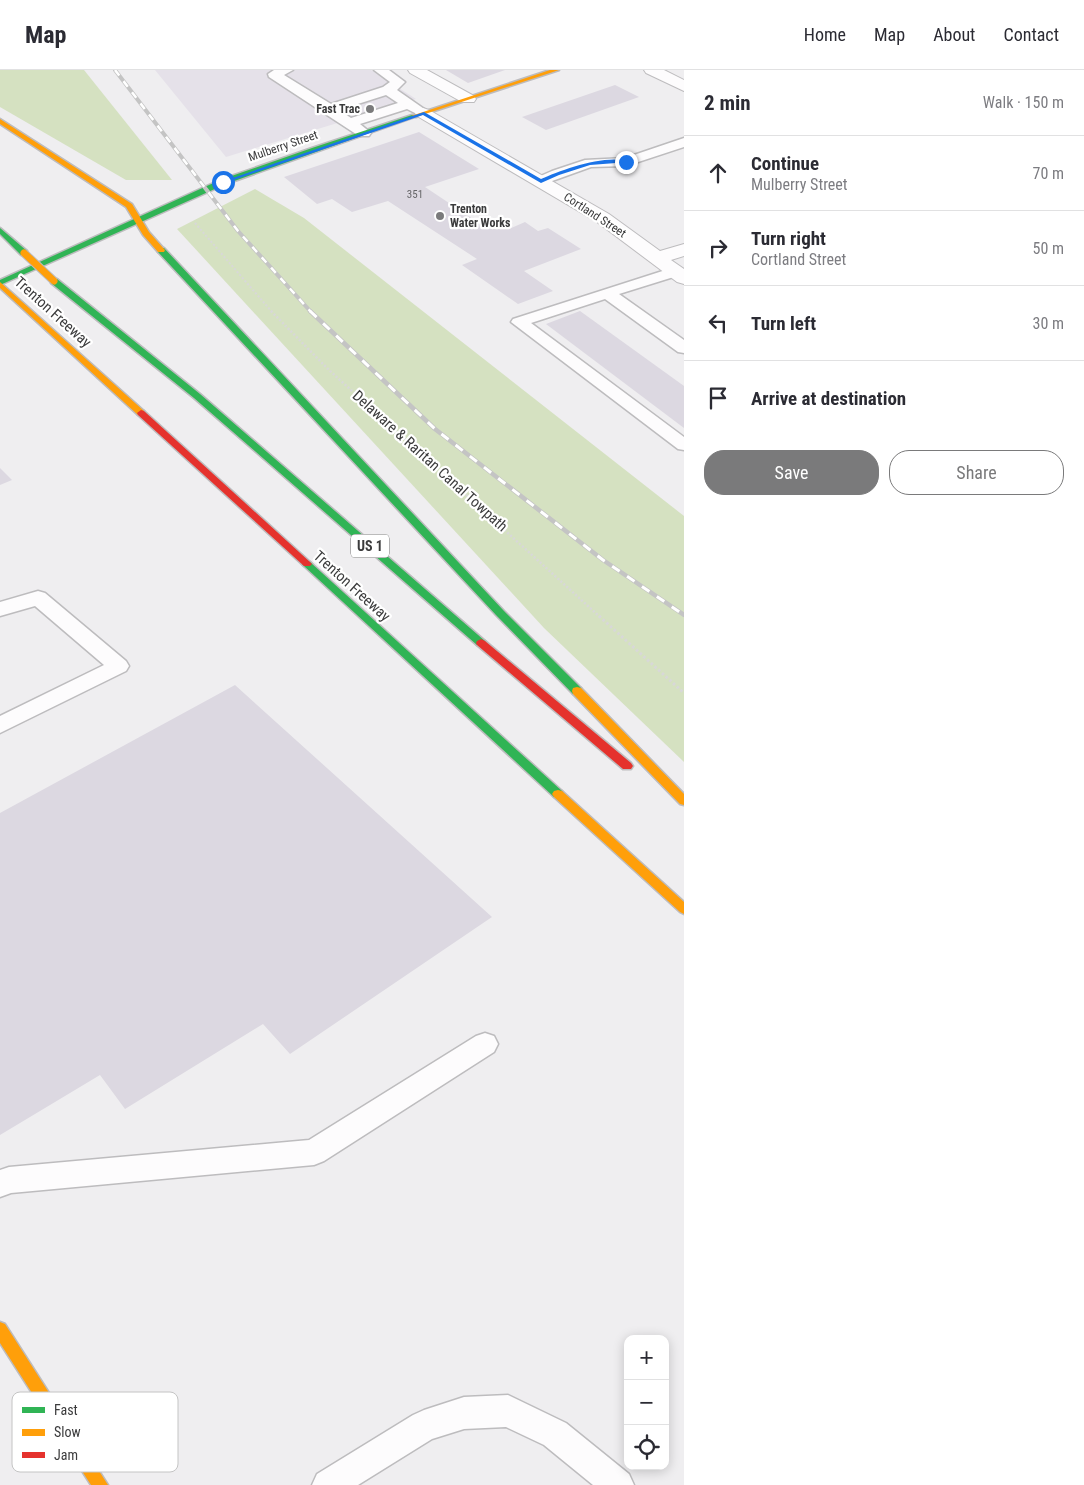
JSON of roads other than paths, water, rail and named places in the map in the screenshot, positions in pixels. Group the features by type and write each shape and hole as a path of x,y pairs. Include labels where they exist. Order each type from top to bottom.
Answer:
{"main road":[{"name":"Mulberry Street","path":"0,283 223,182 468,98 556,70"},
{"path":"0,121 129,206 146,233 500,613 684,802"},
{"name":"Trenton Freeway","path":"0,230 54,281 197,396 505,664 633,771"},
{"name":"Trenton Freeway","path":"0,283 684,909"},
{"path":"663,796 684,814"},
{"path":"0,1329 40,1392"},
{"path":"92,1472 100,1485"}],"street":[{"path":"416,70 468,98"},
{"path":"652,70 684,86"},
{"name":"Cortland Street","path":"424,113 603,218 680,275"},
{"path":"656,258 684,250"}],"lane":[{"path":"287,70 274,74 364,133"},
{"path":"329,109 388,90 399,82 380,70"},
{"path":"388,90 424,113"},
{"path":"349,122 408,104"},
{"path":"541,181 590,163 626,162 684,142"},
{"path":"680,275 607,293 519,322 684,445"},
{"path":"607,293 684,348"},
{"path":"0,609 38,598 119,666 0,725"},
{"path":"0,1184 9,1180 314,1152 485,1044"},
{"path":"328,1485 424,1426 464,1413 508,1411 555,1434 618,1485"}],"railway":[{"path":"115,70 238,231 311,312"},
{"path":"311,312 435,429 603,560 684,615"}],"place":[{"name":"Fast Trac","path":"370,109"},
{"name":"Trenton Water Works","path":"440,216"}]}
